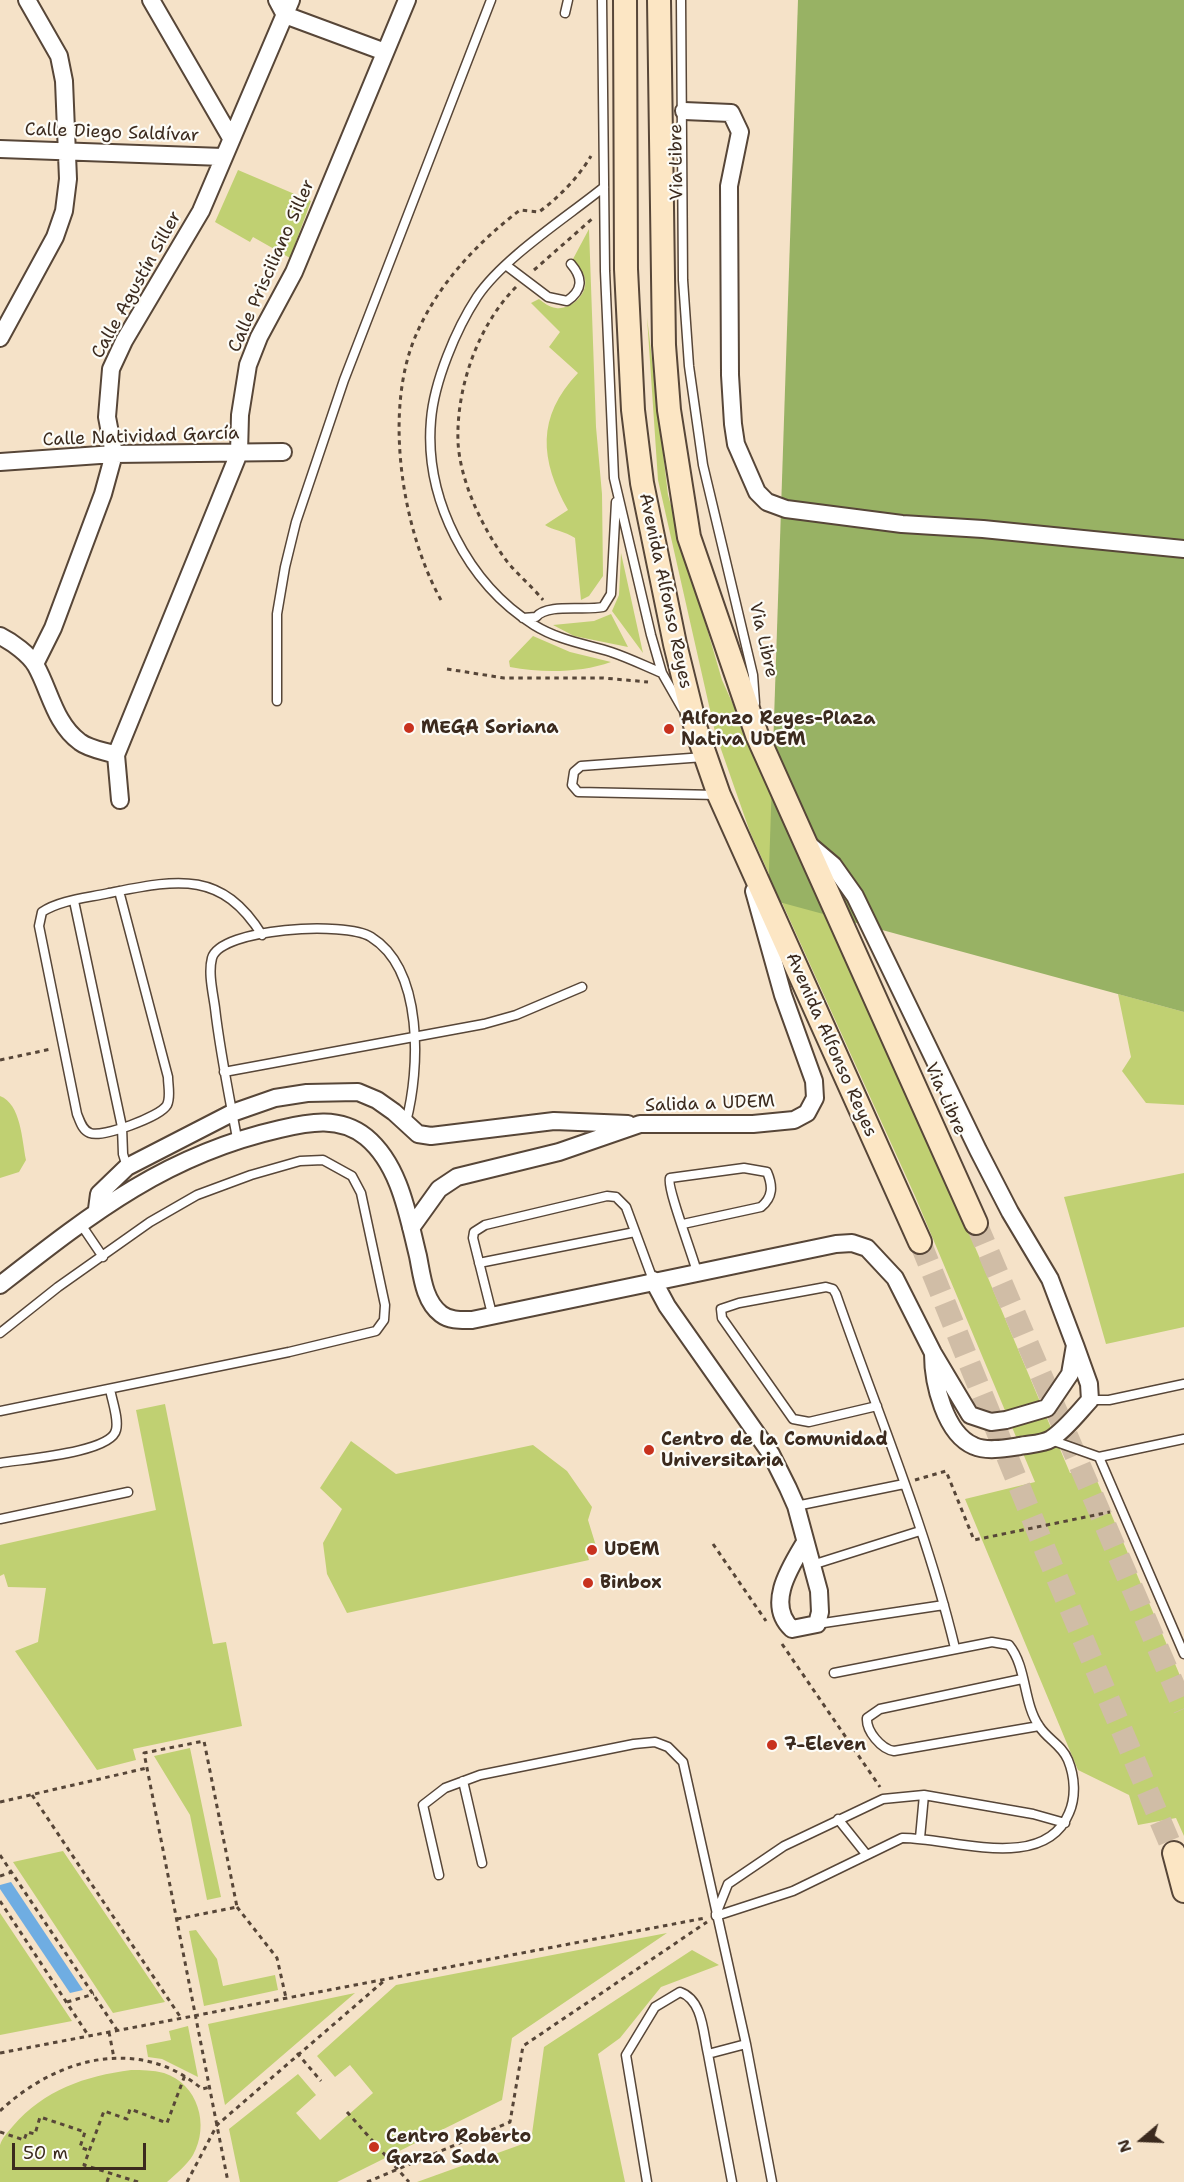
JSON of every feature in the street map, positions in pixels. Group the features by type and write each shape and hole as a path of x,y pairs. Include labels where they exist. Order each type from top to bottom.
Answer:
{"main road":[{"name":"Avenida Alfonso Reyes","path":"625,0 626,269 633,410 642,483 657,564 696,729 704,757 746,858 920,1242"},
{"name":"Avenida Alfonso Reyes","path":"659,0 664,345 669,410 689,537 757,735 976,1223"},
{"path":"1174,1853 1184,1891"}],"street":[{"path":"0,338 56,237 64,211 68,151 64,81 59,56 27,0"},
{"path":"151,0 231,138"},
{"path":"277,0 288,8 385,52"},
{"name":"Calle Prisciliano Siller","path":"116,754 239,453 240,416 248,365 259,337 294,272 407,0"},
{"name":"Calle Agustín Siller","path":"35,664 62,605 103,494 114,454 107,417 111,369 124,340 201,211 288,8"},
{"path":"684,111 731,113 740,132 729,186 730,375 736,444 753,485 762,498 786,509 902,524 983,529 1184,549"},
{"name":"Calle Diego Saldívar","path":"0,149 224,157"},
{"name":"Calle Natividad García","path":"0,462 114,454 283,452"},
{"path":"0,636 11,642 35,664 46,694 62,722 81,743 116,754 120,800"},
{"path":"805,841 833,865 855,896 984,1160 1050,1279 1089,1384 1090,1400 1050,1440 991,1449 975,1447 963,1438 948,1419 933,1376 933,1353"},
{"name":"Salida a UDEM","path":"411,1228 439,1189 457,1177 559,1152 640,1124 753,1124 794,1120 811,1108 815,1098 814,1081 783,995 746,858"},
{"path":"98,1209 99,1194 127,1167 232,1113 275,1098 338,1091 358,1092 377,1100 418,1134 431,1136 554,1121 640,1124"},
{"path":"0,1285 98,1209 177,1164 237,1138 316,1121 338,1124 364,1135 379,1149 395,1177 411,1228 425,1290 433,1305 442,1315 456,1320 472,1320 653,1280 836,1244 852,1243 867,1248 895,1278 933,1353 964,1409 970,1415 991,1422 1047,1408 1070,1374 1075,1344"},
{"path":"653,1280 667,1306 771,1454 796,1506 804,1544 821,1600 817,1624 792,1629 783,1620 780,1611 784,1584 804,1544"}],"lane":[{"path":"277,700 277,614 296,522 344,380 491,0"},
{"path":"564,13 568,0"},
{"path":"602,0 611,449 616,492 640,599 662,673 696,729"},
{"path":"681,0 684,111 683,280 689,366 703,465 753,675 757,735"},
{"path":"604,187 507,266 477,297 446,360 431,419 432,470 447,520 474,568 496,596 523,618 565,640 612,653 662,673"},
{"path":"507,266 526,278 548,297 567,301 577,294 580,286 579,275 571,264"},
{"path":"523,618 536,617 540,612 550,609 595,609 603,606 611,594 616,492"},
{"path":"704,757 581,766 574,772 572,785 578,792 719,795"},
{"path":"119,891 168,1077 168,1103 162,1112 100,1134 90,1134 82,1128 77,1114 63,1047 40,918 48,908 74,901 119,891 157,883 185,882 212,887 233,899 248,913 262,935"},
{"path":"74,901 122,1127 123,1154 127,1167"},
{"path":"237,1138 224,1072 213,996 213,956 224,945 262,935 320,927 357,931 383,946 396,962 408,992 414,1038 413,1095 405,1123"},
{"path":"224,1072 414,1038 516,1015 582,987"},
{"path":"0,1333 58,1287 150,1222 197,1195 250,1175 300,1161 323,1160 352,1176 361,1192 385,1305 384,1320 376,1331 0,1411"},
{"path":"683,1224 760,1207 768,1201 771,1194 771,1181 767,1172 744,1168 670,1178 669,1190 683,1224 697,1272"},
{"path":"492,1314 472,1238 474,1232 479,1228 607,1196 621,1200 653,1280"},
{"path":"80,1223 103,1257"},
{"path":"479,1263 635,1232"},
{"path":"878,1406 809,1422 793,1419 722,1318 721,1309 808,1290 826,1287 833,1289 878,1406 944,1605 955,1648"},
{"path":"1090,1400 1109,1400 1184,1384"},
{"path":"0,1463 99,1446 114,1437 117,1428 110,1389"},
{"path":"1050,1440 1099,1457 1184,1439"},
{"path":"1099,1457 1184,1654"},
{"path":"796,1506 904,1484"},
{"path":"0,1520 128,1492"},
{"path":"812,1565 920,1531"},
{"path":"817,1624 944,1605"},
{"path":"716,1916 793,1891 902,1838 920,1838 998,1849 1037,1843 1059,1831 1065,1823 1073,1805 1074,1785 1069,1760 1059,1744 1039,1726 1009,1645 992,1642 834,1673"},
{"path":"1022,1679 880,1709 867,1718 867,1725 879,1743 894,1751 1039,1726"},
{"path":"439,1875 423,1805 438,1792 463,1781 507,1768 634,1744 655,1742 669,1747 683,1761 746,2044 772,2182"},
{"path":"463,1781 482,1863"},
{"path":"920,1838 924,1795"},
{"path":"716,1916 728,1884 784,1846 838,1819 888,1798 924,1795 1034,1814 1065,1823"},
{"path":"838,1819 866,1854"},
{"path":"647,2182 626,2055 655,2007 681,1992 690,1996 697,2005 732,2182"},
{"path":"708,2054 746,2044"}],"path":[{"path":"550,609 503,557 469,494 458,443 463,390 476,348 504,299 559,245 605,208"},
{"path":"447,669 504,678 603,678 667,684"},
{"path":"0,1060 63,1047"},
{"path":"904,1484 946,1471 974,1540 1121,1510"},
{"path":"713,1544 767,1622"},
{"path":"780,1642 888,1798"},
{"path":"228,2182 144,1753 204,1741 237,1907 277,1958 286,1998"},
{"path":"0,1802 147,1768"},
{"path":"32,1795 182,2018"},
{"path":"0,1855 118,2030"},
{"path":"0,1876 12,1872"},
{"path":"0,1901 88,2036"},
{"path":"177,1919 237,1907"},
{"path":"0,2053 716,1916"},
{"path":"367,2182 510,2122 523,2046 716,1916"},
{"path":"187,2182 217,2126 297,2053 386,1979"},
{"path":"67,2002 94,1994"},
{"path":"109,2032 114,2058"},
{"path":"297,2053 321,2081"},
{"path":"0,2111 27,2089 52,2074 75,2065 114,2058 155,2062 185,2075 202,2089 210,2087"},
{"path":"138,2182 84,2166 104,2111 127,2119 130,2109 167,2123 185,2075"},
{"path":"347,2112 409,2182"},
{"path":"0,2132 24,2140 27,2132 35,2134 40,2117 85,2132 80,2147 90,2151"},
{"path":"107,2182 110,2173"}],"green space":[{"path":"798,0 1184,0 1184,1012 768,899"},
{"path":"238,170 311,201 290,258 253,237 250,242 215,222"},
{"path":"589,229 596,427 602,494 603,576 589,596 581,600 575,538 545,525 568,510 552,474 547,439 549,422 555,406 564,389 578,373 549,347 560,332 531,303 539,299 551,307 561,308 572,304 581,296 585,279 573,259"},
{"path":"647,317 668,495 722,680 933,1147 1070,1473 1092,1469 1184,1685 1184,1836 1176,1818 1138,1825 1129,1795 1078,1770 965,1499 1035,1482 915,1196 750,832 715,732 658,480"},
{"path":"621,553 643,653 612,611 619,595"},
{"path":"611,614 628,647 574,636 553,625 594,621"},
{"path":"533,636 570,652 611,662 599,666 561,671 510,667 509,661"},
{"path":"1118,994 1184,1012 1184,1105 1146,1103 1122,1071 1131,1057"},
{"path":"0,1096 7,1100 16,1114 22,1133 26,1160 19,1172 0,1178"},
{"path":"1184,1173 1184,1327 1106,1344 1064,1197"},
{"path":"165,1404 213,1644 226,1642 242,1726 133,1749 136,1760 97,1770 15,1651 38,1642 46,1588 8,1587 4,1574 0,1576 0,1545 156,1510 136,1410"},
{"path":"351,1441 396,1474 533,1445 567,1471 592,1507 588,1520 596,1546 586,1550 589,1560 347,1613 327,1574 323,1543 342,1509 320,1488"},
{"path":"190,1748 221,1897 207,1900 190,1815 154,1756"},
{"path":"63,1851 165,2002 113,2013 13,1862"},
{"path":"0,1913 72,2021 0,2035"},
{"path":"196,1930 217,1959 223,1986 275,1975 278,1990 204,2006 189,1931"},
{"path":"667,1933 512,2038 502,2100 337,2182 240,2182 229,2129 298,2074 316,2095 296,2113 320,2140 373,2093 350,2065 335,2077 317,2056 396,1985"},
{"path":"692,1950 719,1965 661,1987 620,2038 598,2054 625,2182 417,2182 531,2141 544,2047"},
{"path":"355,1993 225,2105 208,2024"},
{"path":"188,2026 198,2077 162,2059 148,2057 146,2045 171,2040 169,2031"},
{"path":"131,2070 160,2072 176,2078 193,2096 198,2107 200,2131 198,2143 188,2162 167,2182 0,2182 1,2142 25,2114 38,2103 66,2087 98,2076"}],"water":[{"path":"11,1882 83,1990 70,1993 0,1889 0,1885"}],"tunnel":[{"path":"976,1223 1184,1709"},
{"path":"920,1242 1046,1552 1174,1853"}],"place":[{"name":"MEGA Soriana","path":"409,728"},
{"name":"Alfonzo Reyes-Plaza Nativa UDEM","path":"669,729"},
{"name":"Centro de la Comunidad Universitaria","path":"649,1450"},
{"name":"UDEM","path":"592,1550"},
{"name":"Binbox","path":"588,1583"},
{"name":"7-Eleven","path":"772,1745"},
{"name":"Centro Roberto Garza Sada","path":"374,2147"}]}
